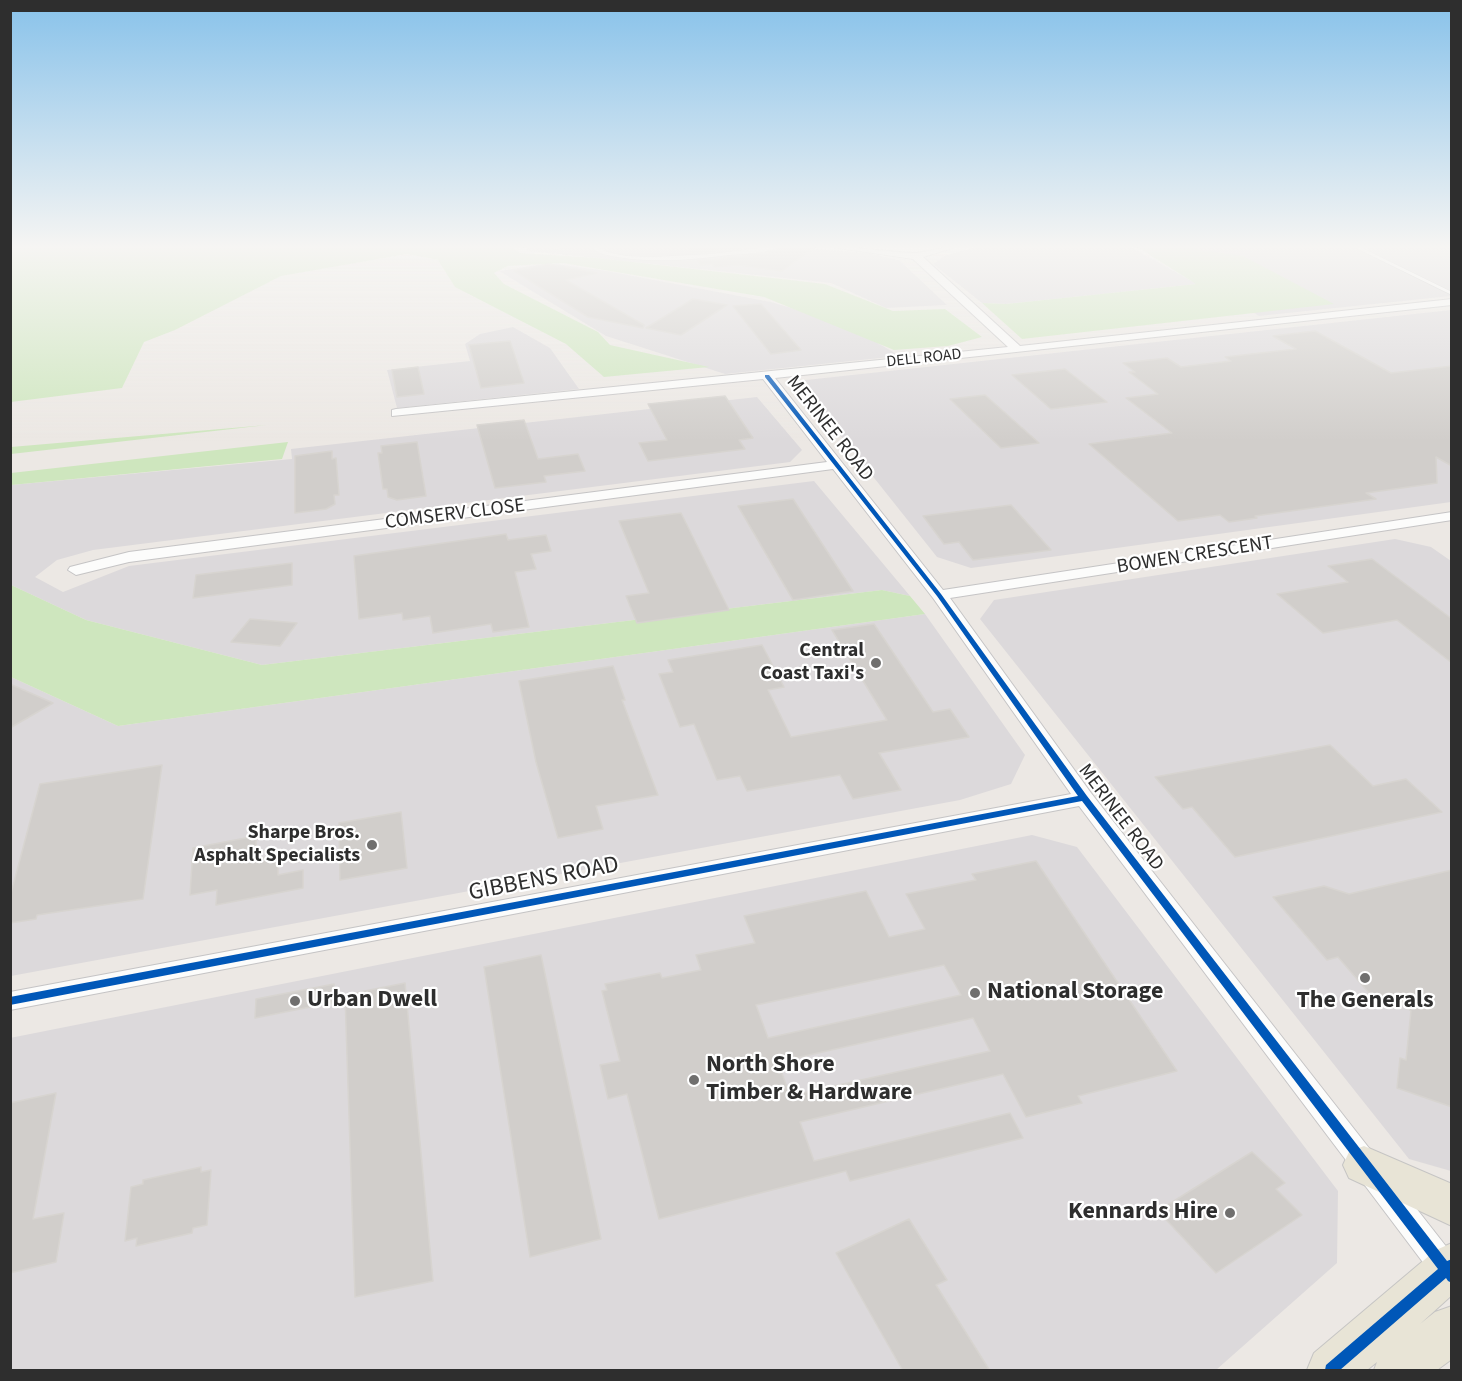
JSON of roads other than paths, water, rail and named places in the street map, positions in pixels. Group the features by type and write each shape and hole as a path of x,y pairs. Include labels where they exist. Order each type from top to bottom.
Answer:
{"main road":[{"path":"1364,1165 1452,1206"},
{"path":"1331,1371 1450,1271"},
{"path":"1398,1371 1452,1329"}],"street":[{"path":"976,311 1017,350"},
{"name":"DELL ROAD","path":"396,413 1017,350 1366,311"},
{"name":"MERINEE ROAD","path":"767,376 939,596 1084,798 1364,1165 1450,1271"},
{"name":"COMSERV CLOSE","path":"76,570 129,557 836,465"},
{"name":"BOWEN CRESCENT","path":"939,596 1447,520"},
{"name":"GIBBENS ROAD","path":"10,1001 1084,798"}],"place":[{"name":"Central Coast Taxi's","path":"876,663"},
{"name":"Sharpe Bros. Asphalt Specialists","path":"372,845"},
{"name":"The Generals","path":"1365,978"},
{"name":"National Storage","path":"975,993"},
{"name":"Urban Dwell","path":"295,1001"},
{"name":"North Shore Timber & Hardware","path":"694,1080"},
{"name":"Kennards Hire","path":"1230,1213"}]}
